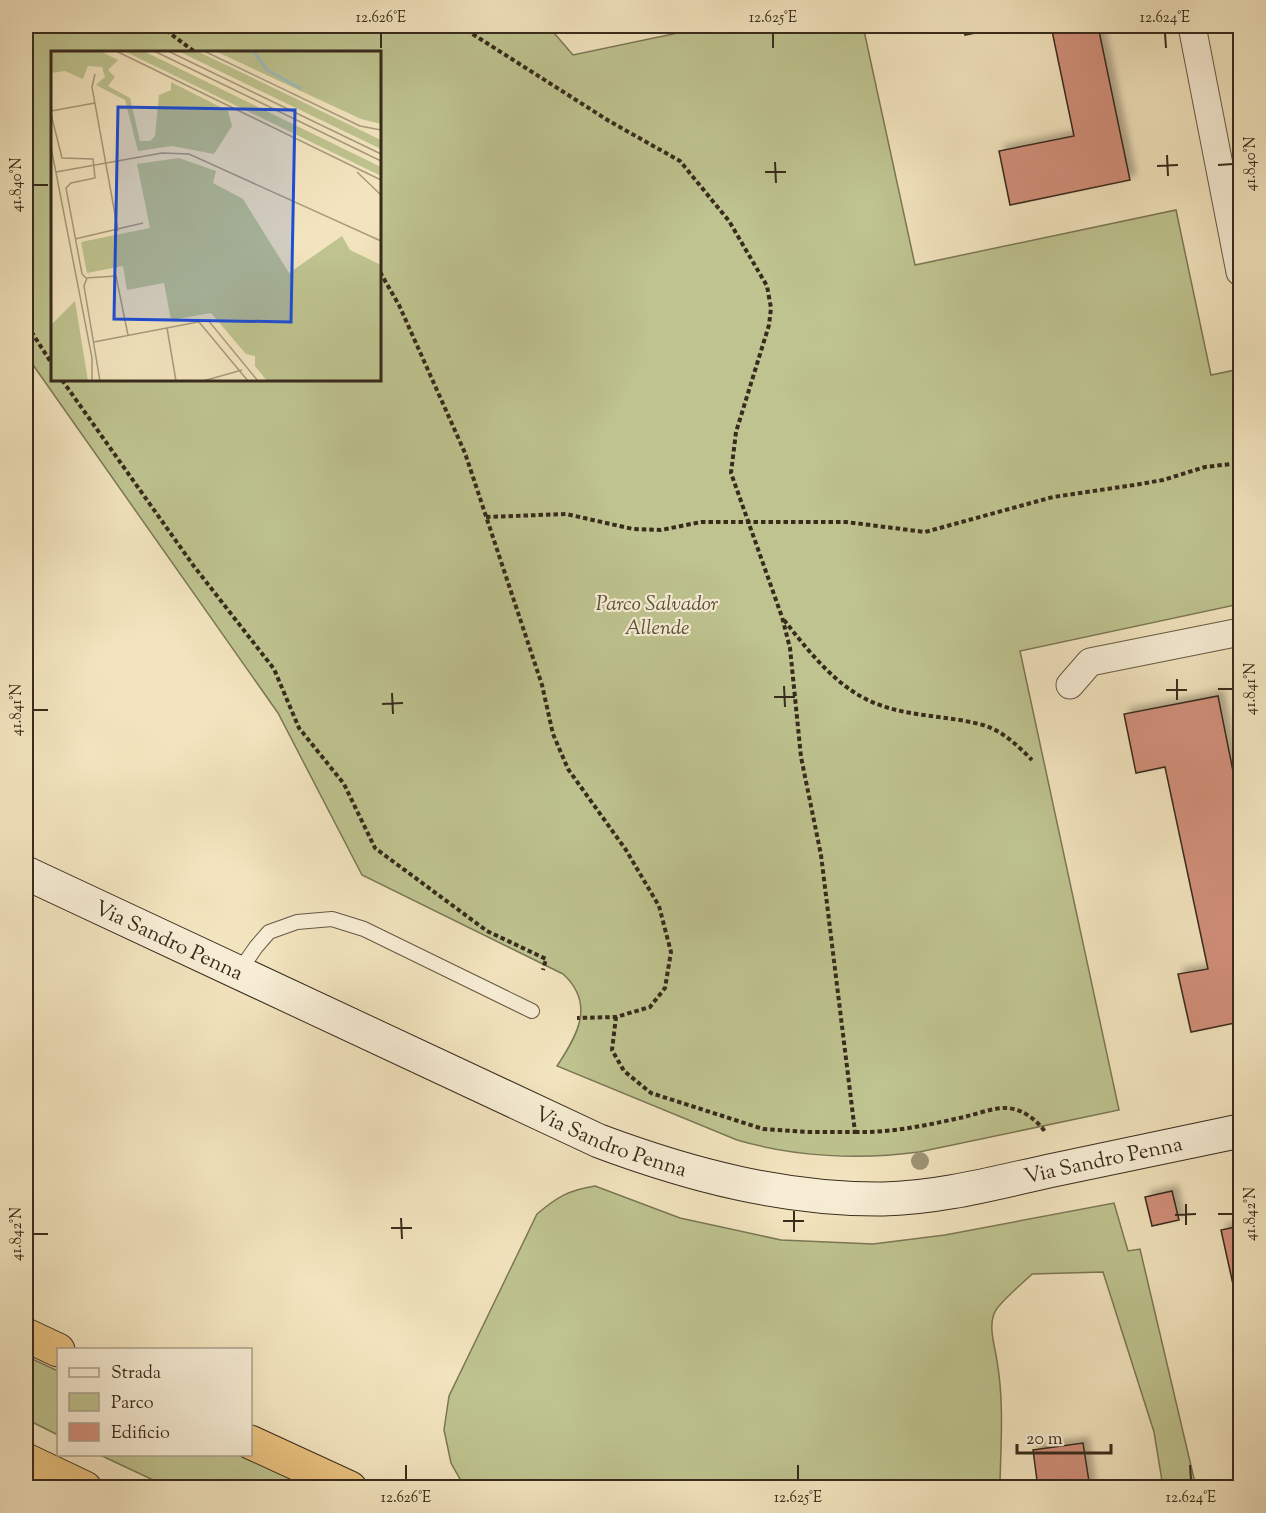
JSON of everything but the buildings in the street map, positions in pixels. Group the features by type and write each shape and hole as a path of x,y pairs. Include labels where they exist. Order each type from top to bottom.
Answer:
{"highway":[{"path":"26,1335 57,1350"},
{"path":"252,1443 350,1488"},
{"path":"26,1460 85,1488"}],"street":[{"path":"1192,26 1240,272"},
{"path":"1070,686 1090,662 1240,632"},
{"name":"Via Sandro Penna","path":"26,873 599,1141 655,1162 754,1187 852,1198 884,1199 941,1193 1240,1131"}],"lane":[{"path":"238,973 269,932 297,922 332,919 364,929 532,1011"}],"path":[{"path":"160,26 194,51"},
{"path":"460,26 609,121 680,161 729,221 767,286 771,308 769,325 736,432 730,473 782,617 790,648 801,757 821,855 855,1132"},
{"path":"381,274 399,305 465,453 542,685 553,734 568,769 626,850 659,906 671,952 665,988 650,1007 616,1017 577,1018"},
{"path":"26,329 28,327 51,362"},
{"path":"63,381 193,566 274,669 299,728 345,784 375,848 488,931 546,959 543,970"},
{"path":"486,517 567,514 633,529 661,530 701,522 846,522 925,532 1053,497 1163,480 1205,467 1240,463"},
{"path":"782,617 837,680 862,698 913,715 985,726 1013,741 1032,760"},
{"path":"616,1017 612,1050 624,1071 651,1093 763,1129 880,1133 1005,1108 1026,1113 1047,1133"}],"green space":[{"name":"Parco Salvador Allende","path":"26,26 548,26 573,55 711,26 863,26 915,265 1176,210 1211,375 1240,369 1240,604 1020,651 1119,1110 919,1152 874,1156 828,1155 782,1150 737,1140 557,1066 571,1043 580,1020 579,997 573,985 563,974 362,875 278,713 26,355"},
{"path":"595,1186 680,1218 781,1240 873,1244 945,1235 1114,1203 1128,1251 1140,1249 1196,1487 1163,1487 1154,1432 1103,1272 1032,1274 999,1306 993,1316 992,1335 1001,1391 1000,1482 966,1488 468,1487 460,1479 451,1463 444,1430 449,1396 537,1214 564,1195"},
{"path":"26,1356 57,1371 57,1434 26,1419"},
{"path":"102,1456 241,1456 310,1487 168,1487"}]}
